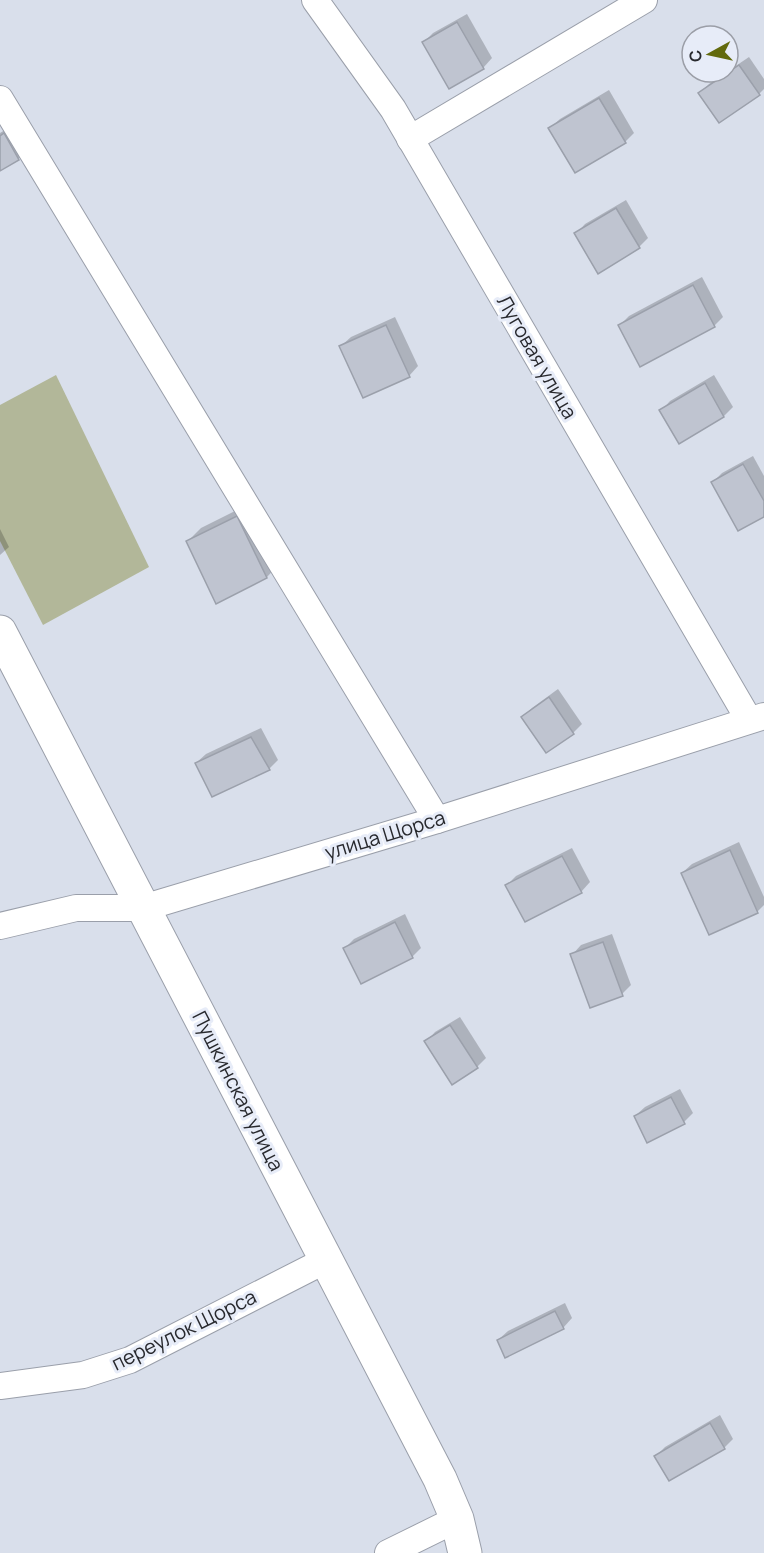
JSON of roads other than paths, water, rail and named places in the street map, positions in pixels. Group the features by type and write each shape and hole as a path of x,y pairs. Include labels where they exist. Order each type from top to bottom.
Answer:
{"street":[{"name":"Луговая улица","path":"315,0 393,109 756,718"},
{"path":"410,139 644,0"},
{"path":"0,99 437,820"},
{"name":"Пушкинская улица","path":"0,632 440,1479 457,1519 465,1553"},
{"name":"улица Щорса","path":"0,926 76,908 143,908 437,820 756,718"},
{"name":"переулок Щорса","path":"0,1386 83,1375 130,1360 326,1260"},
{"path":"388,1553 457,1519"}]}
